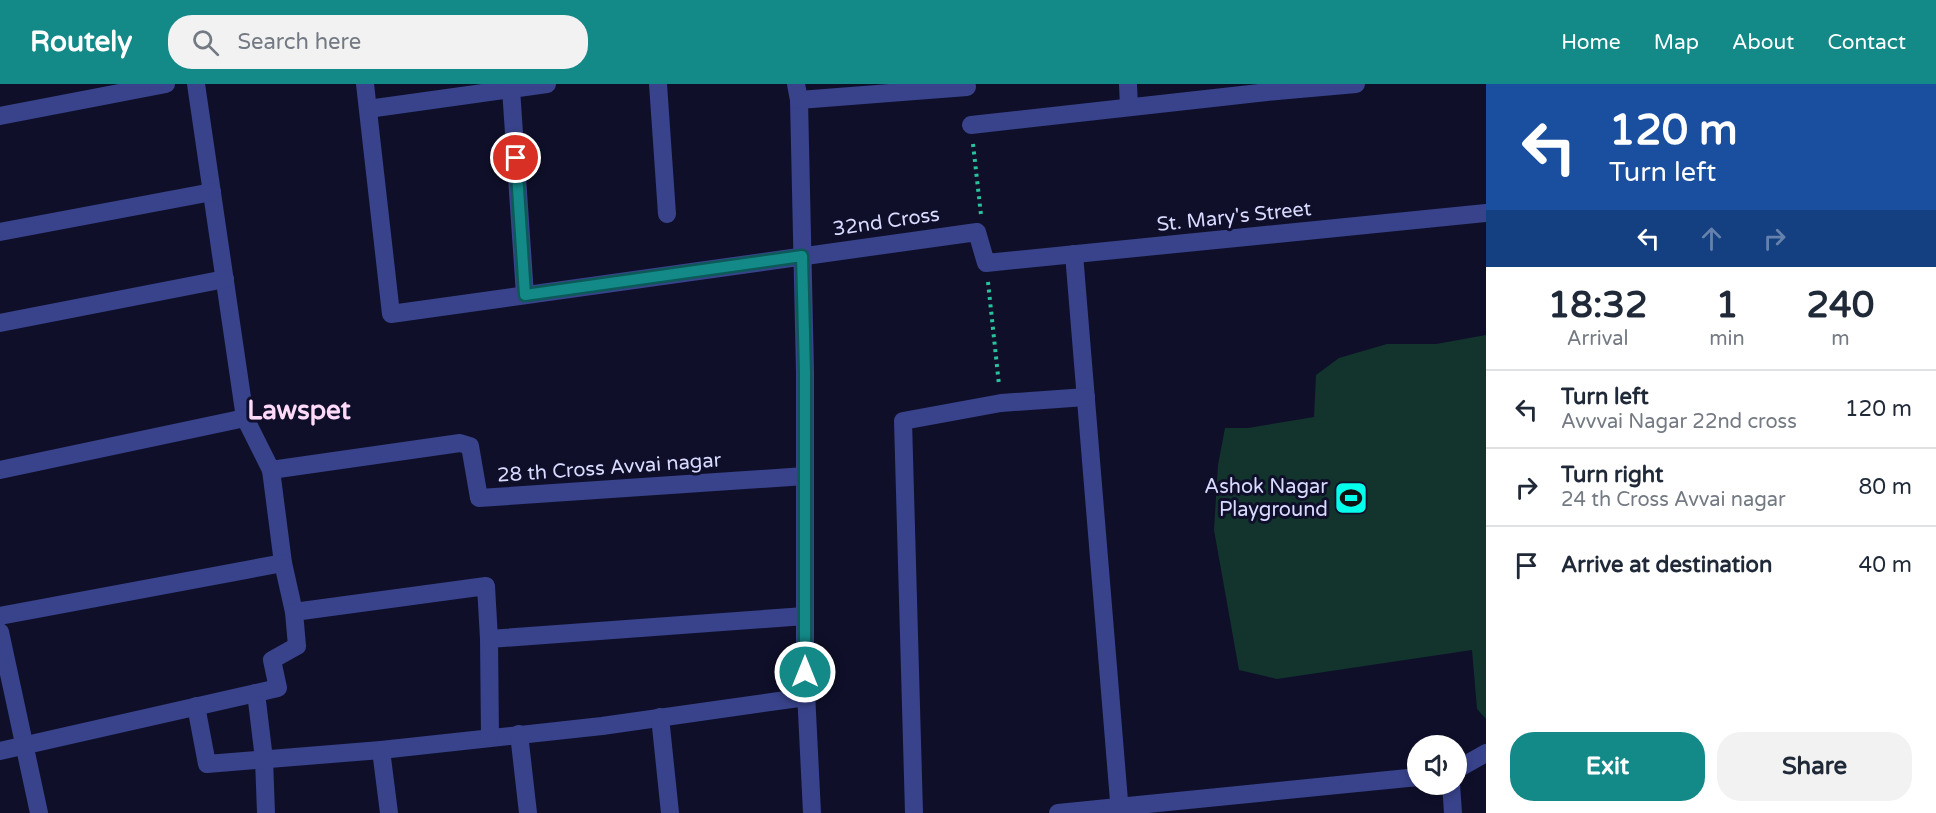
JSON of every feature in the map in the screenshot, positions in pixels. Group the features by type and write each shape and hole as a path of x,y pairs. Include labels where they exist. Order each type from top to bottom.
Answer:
{"street":[{"path":"0,116 89,91 166,84"},
{"path":"0,751 278,688 272,660 297,646 294,612 283,563 271,470 245,418 196,84"},
{"path":"365,84 368,109 547,84"},
{"path":"658,84 667,214"},
{"path":"1128,84 1129,107"},
{"path":"971,125 1277,87 1356,84"},
{"path":"812,813 806,697 805,476 798,92 968,87"},
{"path":"511,89 525,295"},
{"name":"32nd Cross","path":"368,109 391,314 977,232 986,263"},
{"path":"0,232 212,192"},
{"name":"St. Mary's Street","path":"986,263 1486,213"},
{"path":"1074,254 1120,810"},
{"path":"0,323 225,279"},
{"path":"914,813 903,421 1000,403 1086,397"},
{"path":"0,470 245,418"},
{"name":"28 th Cross Avvai nagar","path":"271,470 460,443 470,446 479,498 805,476"},
{"path":"0,616 283,563"},
{"path":"294,612 486,586 490,737"},
{"path":"489,639 805,616"},
{"path":"0,632 39,813"},
{"path":"256,693 264,759 266,813"},
{"path":"196,706 207,764 381,750 806,697"},
{"path":"660,717 670,813"},
{"path":"519,734 528,813"},
{"path":"381,750 389,813"},
{"path":"1467,764 1486,753"},
{"path":"1058,813 1120,810 1407,778"},
{"path":"1452,795 1453,813"}],"green space":[{"name":"Ashok Nagar Playground","path":"1486,335 1486,719 1477,709 1472,650 1277,679 1239,670 1214,530 1218,465 1225,428 1248,428 1314,417 1316,375 1339,358 1387,344 1436,344"}],"place":[{"name":"Ashok Nagar Playground","path":"1351,498"}],"district":[{"name":"Lawspet","path":"299,410"}],"route":[{"path":"516,158 525,295 802,256 805,372 805,672"}]}
